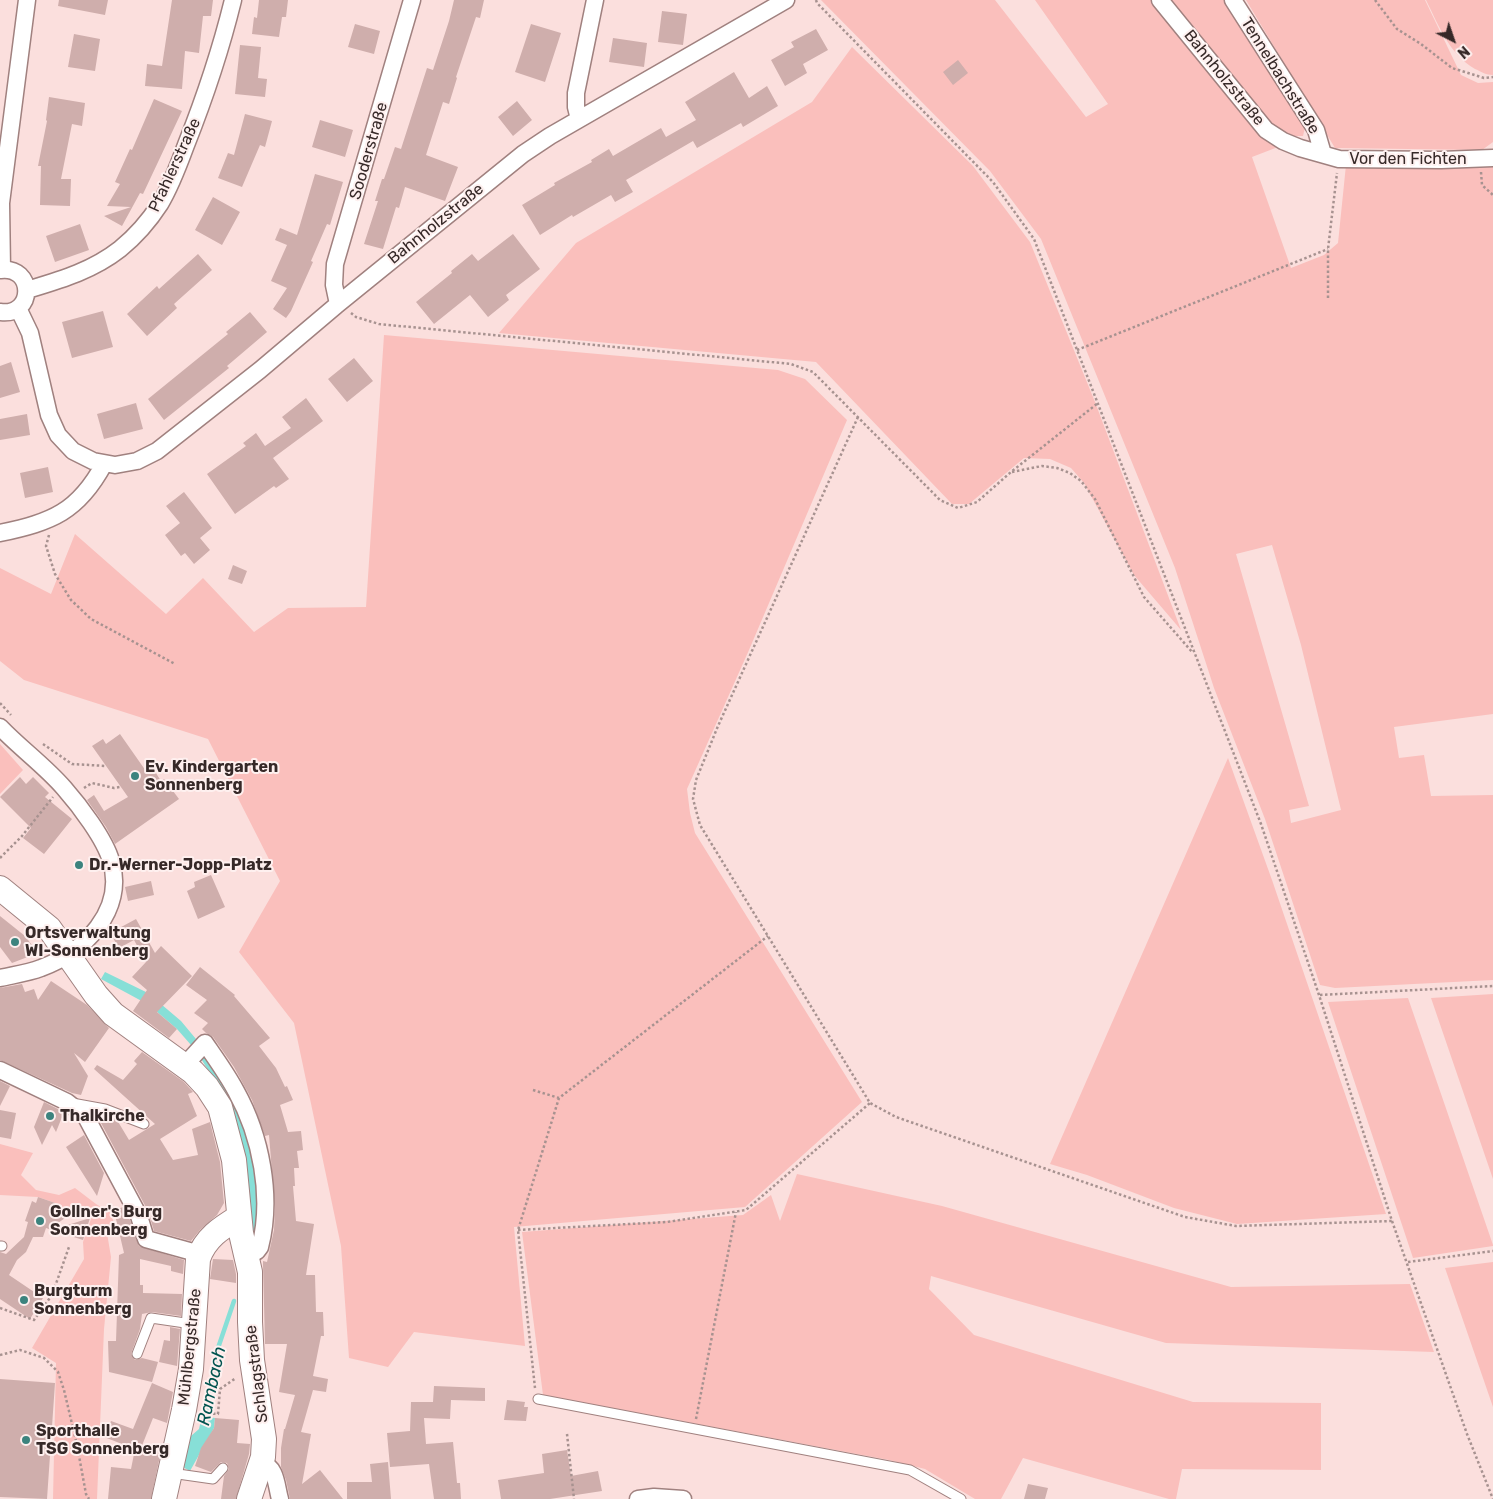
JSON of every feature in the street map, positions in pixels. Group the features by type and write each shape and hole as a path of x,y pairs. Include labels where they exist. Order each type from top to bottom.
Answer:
{"main road":[{"name":"Schlagstraße","path":"0,888 49,928 96,995 113,1014 185,1065 207,1087 220,1107 234,1160 241,1233 251,1279 250,1322 254,1372 263,1429 264,1446 262,1462 249,1499"},
{"path":"200,1254 204,1245 215,1233 239,1217"},
{"name":"Mühlbergstraße","path":"164,1499 187,1392 195,1325 196,1271 200,1254"}],"street":[{"path":"0,312 8,312 18,308 24,300 27,290 24,280 17,273 12,270 1,270 1,203 28,0"},
{"name":"Pfahlerstraße","path":"27,290 69,277 104,260 132,239 153,215 166,193 198,115 214,70 233,0"},
{"name":"Sooderstraße","path":"338,304 334,285 336,264 412,0"},
{"path":"579,119 576,108 576,93 595,0"},
{"name":"Bahnholzstraße","path":"18,308 30,333 52,425 65,444 93,461 115,465 132,463 157,451 260,370 523,154 579,119 786,0"},
{"name":"Bahnholzstraße","path":"1160,0 1266,130 1283,141 1331,157"},
{"name":"Tennelbachstraße","path":"1233,0 1316,130 1331,157"},
{"name":"Vor den Fichten","path":"1331,157 1441,160 1489,157"},
{"path":"0,533 52,519 65,511 80,499 94,482 104,464"},
{"path":"0,978 42,968 69,954 101,924 111,904 114,882 114,872 107,851 85,816 63,787 6,722"},
{"path":"185,1065 205,1043 237,1092 254,1134 263,1176 265,1216 260,1247 247,1257"},
{"path":"0,1070 67,1102 86,1117 139,1216 146,1239 200,1254"},
{"path":"262,1462 272,1469 280,1499"},
{"path":"638,1499 654,1497 684,1499"}],"lane":[{"path":"67,1102 105,1109 144,1124"},
{"path":"137,1354 151,1318 195,1325"},
{"path":"538,1399 910,1470 961,1499"},
{"path":"170,1473 213,1479 223,1468"}],"path":[{"path":"816,0 867,56 993,182 1034,238 1261,824 1392,1222 1408,1262 1467,1434 1493,1499"},
{"path":"1375,0 1397,29 1421,44 1452,68 1484,78 1493,77"},
{"path":"1328,298 1331,157"},
{"path":"1489,157 1482,185 1493,195"},
{"path":"1077,350 1328,249"},
{"path":"338,304 356,317 379,324 791,364 813,372 940,500 958,508 977,502 1011,472 1098,403"},
{"path":"858,417 718,726 696,780 693,799 700,825 870,1103 896,1117 1185,1217 1236,1226 1392,1222"},
{"path":"1011,472 1042,466 1057,468 1070,473 1080,480 1095,499 1144,597 1195,656"},
{"path":"65,511 53,525 46,546 55,574 71,600 91,619 175,664"},
{"path":"0,703 6,722"},
{"path":"39,742 72,764 106,766"},
{"path":"63,787 75,781 82,790 92,783 114,788 120,787"},
{"path":"0,858 22,836 43,808"},
{"path":"538,1399 533,1382 518,1230 559,1098 768,936"},
{"path":"1319,996 1493,986"},
{"path":"533,1090 559,1098"},
{"path":"518,1230 666,1222 746,1210 870,1103"},
{"path":"694,1428 736,1212"},
{"path":"0,1308 34,1320 52,1295 69,1247"},
{"path":"1408,1262 1493,1251"},
{"path":"0,1355 20,1350 44,1358 58,1372 78,1445 88,1499"},
{"path":"201,1412 218,1414 220,1389 244,1373 254,1372"},
{"path":"567,1434 574,1499"}],"shaded area":[{"path":"821,0 995,0 1086,117 1108,104 1035,0 1155,0 1278,147 1252,157 1291,268 1324,255 1338,243 1346,165 1493,161 1493,714 1394,727 1399,758 1424,755 1431,796 1493,795 1493,980 1335,988 1320,985 1265,819 1214,688 1175,568 1041,239 990,171","holes":["1272,545 1301,645 1341,810 1291,823 1289,810 1309,806 1236,554"]},
{"path":"1169,0 1232,0 1306,123 1303,136 1285,136 1265,121"},
{"path":"1246,0 1425,0 1461,75 1478,83 1493,82 1493,142 1482,150 1335,148"},
{"path":"1426,0 1493,0 1493,75 1475,69 1458,56 1440,29"},
{"path":"852,47 973,166 1030,242 1095,402 1181,630 1134,575 1084,483 1071,468 1050,459 1024,458 969,504 952,504 816,362 499,333 576,243 812,102"},
{"path":"384,335 778,370 805,379 847,420 749,650 687,789 695,833 862,1102 745,1207 514,1227 525,1346 414,1332 388,1367 349,1358 341,1246 294,1023 239,952 280,881 208,739 24,680 0,661 0,568 51,594 75,534 166,614 203,578 254,632 288,608 366,607"},
{"path":"0,744 23,770 0,794"},
{"path":"1228,758 1272,880 1386,1214 1237,1224 1174,1208 1087,1175 1050,1164"},
{"path":"1493,994 1493,1179 1431,998"},
{"path":"1408,998 1493,1246 1413,1258 1328,1002"},
{"path":"0,1144 33,1153 21,1175 36,1190 59,1195 75,1188 111,1213 116,1231 107,1233 111,1257 104,1329 97,1499 53,1499 56,1363 32,1348 84,1259 83,1242 91,1219 57,1209 58,1204 38,1197 0,1195"},
{"path":"797,1174 942,1206 1231,1287 1410,1284 1434,1352 1166,1343 931,1276 929,1289 974,1335 1193,1402 1321,1403 1321,1470 1182,1469 1176,1499 1169,1499 1023,1458 1001,1499 975,1499 925,1469 889,1460 543,1395 522,1232 743,1215 771,1195 780,1221"},
{"path":"1493,1262 1493,1407 1445,1268"}],"water":[{"path":"105,972 148,993 181,1021 196,1039 191,1045 177,1029 149,1005 101,979"},
{"path":"208,1051 245,1122 258,1174 258,1232 248,1231 223,1095 200,1057"},
{"path":"202,1416 215,1418 214,1428 190,1471 179,1465 184,1442 199,1429"}],"building":[{"path":"59,0 108,0 105,15 58,6"},
{"path":"172,0 213,0 211,16 203,16 199,53 185,51 182,89 145,86 147,64 162,66"},
{"path":"259,0 288,0 286,17 282,17 279,37 252,34 254,17 257,18"},
{"path":"454,0 484,0 480,18 476,17 449,104 443,102 426,155 458,167 445,201 405,187 399,208 396,207 383,249 364,244 378,201 375,201 382,179 384,179 395,147 401,149 427,68 433,70"},
{"path":"662,11 687,14 683,45 658,42"},
{"path":"355,24 380,31 374,54 348,47"},
{"path":"531,24 561,33 545,82 515,72"},
{"path":"816,29 828,50 803,64 807,73 785,86 771,60 794,47 791,42"},
{"path":"74,34 100,39 95,71 68,67"},
{"path":"613,38 647,43 644,67 609,62"},
{"path":"240,45 261,47 258,78 267,79 265,97 235,94"},
{"path":"958,60 968,73 953,85 943,72"},
{"path":"734,72 749,98 767,86 778,106 743,127 741,123 697,148 693,141 626,180 633,192 615,202 611,195 573,217 572,215 540,235 522,205 555,185 554,183 592,162 591,160 609,149 613,156 661,128 666,137 696,120 685,102"},
{"path":"49,97 85,103 82,126 72,124 61,179 71,179 70,206 40,205 41,166 38,166 47,121"},
{"path":"154,99 182,111 143,194 140,193 122,226 104,216 131,207 107,206 120,184 115,182 130,149 132,150"},
{"path":"517,101 532,120 513,136 498,117"},
{"path":"245,114 272,121 265,147 260,145 242,187 218,178 228,153 234,155"},
{"path":"320,120 353,130 345,157 312,147"},
{"path":"315,174 343,182 330,225 327,224 311,261 313,262 286,318 273,309 287,288 271,281 287,245 275,240 280,228 297,235"},
{"path":"213,197 240,212 222,245 195,230"},
{"path":"80,224 89,250 55,262 46,236"},
{"path":"513,234 540,269 506,295 509,300 488,317 470,295 434,324 416,302 472,254 478,261"},
{"path":"198,254 212,270 174,304 177,308 147,336 127,314 157,286 159,289"},
{"path":"103,311 113,347 72,358 62,322"},
{"path":"250,312 267,332 227,366 229,368 164,420 148,399 228,334 226,332"},
{"path":"354,358 373,381 347,402 328,379"},
{"path":"11,362 20,392 0,398 0,366"},
{"path":"306,398 323,421 273,458 289,479 276,488 274,486 235,514 207,474 246,446 243,443 256,433 265,446 291,428 282,417"},
{"path":"136,403 143,429 104,439 97,414"},
{"path":"27,414 30,435 0,440 0,419"},
{"path":"48,467 53,492 25,498 20,473"},
{"path":"184,492 212,528 200,538 210,550 194,564 185,553 181,556 165,535 180,523 166,506"},
{"path":"233,565 247,571 242,584 228,579"},
{"name":"Ev. Kindergarten Sonnenberg","path":"120,734 148,774 154,770 161,781 164,779 179,799 115,844 106,827 87,800 94,795 104,811 128,797 92,746 103,739 106,744"},
{"path":"20,777 26,784 33,777 49,793 45,797 72,819 44,854 23,838 31,828 0,797"},
{"path":"211,875 225,907 198,919 187,891 195,887 194,882"},
{"path":"151,881 154,895 128,901 125,887"},
{"name":"Ortsverwaltung WI-Sonnenberg","path":"0,916 25,936 38,953 12,963 0,947"},
{"path":"136,919 155,953 161,946 192,976 157,1012 177,1029 169,1038 133,1011 147,990 132,977 146,962 134,940 119,948 110,933"},
{"path":"200,967 235,995 270,1038 259,1046 276,1068 293,1100 280,1105 288,1132 301,1131 303,1150 297,1151 299,1168 294,1168 295,1186 293,1186 296,1221 314,1224 306,1275 315,1275 316,1312 323,1312 324,1336 321,1336 313,1376 328,1379 326,1392 313,1390 301,1432 311,1434 302,1484 320,1470 343,1499 290,1499 281,1467 284,1429 295,1395 279,1392 287,1344 265,1344 263,1261 267,1262 274,1230 275,1209 269,1135 265,1136 252,1100 234,1067 213,1037 202,1029 208,1023 194,1013 207,1000 186,985"},
{"path":"51,981 87,1005 109,1028 85,1062 74,1053 88,1076 81,1095 72,1093 0,1060 0,988 22,984 25,992 34,989 38,1000"},
{"path":"142,1052 184,1082 193,1092 188,1094 197,1116 160,1139 173,1160 198,1155 192,1129 210,1122 220,1162 224,1203 217,1215 191,1241 154,1231 148,1211 101,1123 110,1118 117,1120 129,1140 155,1124 94,1069 97,1065 123,1080 137,1064 134,1061"},
{"path":"0,1081 10,1086 0,1106"},
{"name":"Thalkirche","path":"44,1102 64,1112 56,1132 52,1125 42,1145 34,1127"},
{"path":"0,1110 16,1113 11,1139 0,1137"},
{"path":"84,1135 104,1173 97,1196 66,1147"},
{"path":"38,1197 58,1204 56,1209 71,1214 49,1229 46,1228 43,1237 33,1237 26,1252 17,1260 9,1275 43,1298 30,1319 0,1299 0,1252 6,1254 24,1237 28,1222 25,1221 32,1201 36,1203"},
{"path":"123,1207 130,1220 139,1246 184,1260 183,1274 171,1271 171,1266 140,1259 140,1285 143,1285 143,1293 182,1294 181,1316 152,1312 142,1314 140,1329 131,1354 135,1360 142,1358 158,1362 152,1382 109,1372 108,1341 116,1341 119,1255 124,1253 116,1219 121,1218 118,1209"},
{"path":"90,1218 83,1240 52,1230"},
{"path":"213,1259 233,1260 236,1283 210,1279"},
{"path":"170,1327 180,1329 177,1366 159,1362 164,1340 170,1341"},
{"name":"Sporthalle TSG Sonnenberg","path":"0,1379 55,1383 47,1499 0,1497"},
{"path":"152,1383 173,1392 167,1423 153,1418 141,1448 161,1451 151,1499 108,1499 111,1467 131,1469 135,1449 104,1437 111,1421 133,1429"},
{"path":"434,1386 485,1388 485,1401 451,1400 450,1419 424,1418 426,1444 453,1442 457,1483 460,1483 461,1499 434,1499 429,1464 390,1467 387,1433 410,1431 411,1402 433,1402"},
{"path":"507,1400 525,1402 524,1407 528,1407 526,1421 504,1420"},
{"path":"215,1418 239,1420 237,1443 250,1444 236,1499 221,1499 224,1476 229,1469 227,1463 221,1462 211,1472 195,1466 201,1448 214,1428"},
{"path":"567,1450 571,1476 598,1471 602,1491 550,1499 501,1499 498,1480 544,1473 542,1454"},
{"path":"388,1462 391,1499 347,1499 347,1482 372,1482 370,1464"},
{"path":"1028,1484 1048,1488 1045,1499 1024,1499"}],"waterway":[{"name":"Rambach","path":"206,1421 217,1351 234,1301"}],"place":[{"name":"Ev. Kindergarten Sonnenberg","path":"135,776"},
{"name":"Dr.-Werner-Jopp-Platz","path":"79,865"},
{"name":"Ortsverwaltung WI-Sonnenberg","path":"15,942"},
{"name":"Thalkirche","path":"50,1116"},
{"name":"Gollner's Burg Sonnenberg","path":"40,1221"},
{"name":"Burgturm Sonnenberg","path":"24,1300"},
{"name":"Sporthalle TSG Sonnenberg","path":"26,1440"}]}
